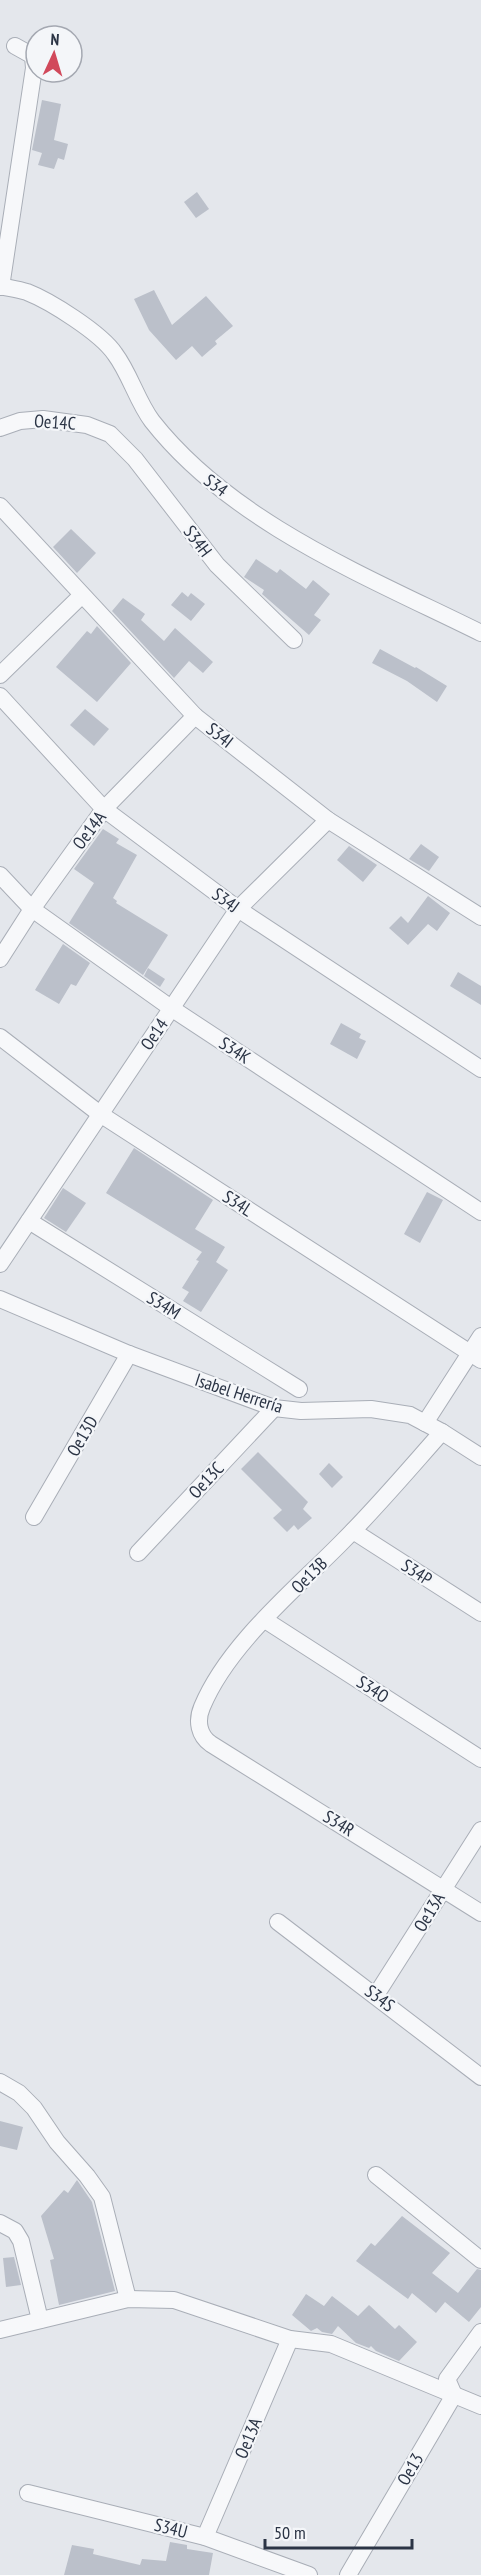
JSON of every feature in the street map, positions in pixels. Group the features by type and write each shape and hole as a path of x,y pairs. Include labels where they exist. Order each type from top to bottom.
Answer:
{"street":[{"path":"0,286 34,68 33,56 15,46"},
{"name":"S34","path":"0,286 42,298 96,334 115,353 151,420 191,465 226,493 314,548 481,633"},
{"name":"Oe14C","path":"0,428 20,421 43,419 87,425 110,434"},
{"name":"S34H","path":"110,434 135,459 221,571 294,640"},
{"name":"S34I","path":"0,506 195,716 328,820 481,917"},
{"path":"0,675 82,595"},
{"name":"S34J","path":"0,696 104,809 238,909 481,1069"},
{"name":"Oe14A","path":"0,959 32,909 104,809 195,716"},
{"name":"Oe14","path":"0,1264 238,909 328,820"},
{"name":"S34K","path":"0,875 32,909 171,1008 481,1212"},
{"name":"S34L","path":"0,1037 100,1114 476,1357"},
{"name":"S34M","path":"28,1221 299,1389"},
{"name":"Isabel Herrería","path":"0,1299 129,1354 274,1407 301,1411 371,1409 410,1415 481,1457"},
{"path":"425,1423 476,1357 481,1336"},
{"name":"Oe13D","path":"34,1517 129,1354"},
{"name":"Oe13C","path":"138,1553 274,1407"},
{"name":"Oe13B","path":"200,1731 201,1708 223,1671 265,1620 353,1531 442,1432"},
{"name":"S34P","path":"353,1531 481,1613"},
{"name":"S34O","path":"265,1620 481,1759"},
{"name":"S34R","path":"200,1731 203,1739 481,1913"},
{"name":"Oe13A","path":"376,1995 481,1830"},
{"name":"S34S","path":"278,1922 481,2077"},
{"path":"0,2082 18,2093 34,2108 57,2142 102,2197 128,2299"},
{"path":"376,2175 481,2260"},
{"path":"0,2223 15,2231 21,2241 40,2320"},
{"path":"0,2330 128,2299 174,2300 290,2339 331,2344 481,2406"},
{"path":"454,2395 447,2379 481,2332"},
{"name":"Oe13A","path":"205,2536 290,2339"},
{"name":"Oe13","path":"348,2575 454,2395"},
{"name":"S34U","path":"28,2493 205,2536 309,2575"}],"building":[{"path":"42,100 61,104 54,140 68,144 64,160 58,158 54,169 38,165 42,153 32,150"},
{"path":"197,192 209,209 196,218 184,202"},
{"path":"154,290 172,325 206,296 233,326 215,341 217,344 202,357 192,346 176,360 149,330 134,299"},
{"path":"71,529 96,553 77,573 53,547"},
{"path":"256,559 277,573 280,569 306,589 313,580 330,594 314,615 321,620 309,635 262,594 264,590 244,577"},
{"path":"182,592 188,597 191,593 205,604 191,621 171,605"},
{"path":"123,598 145,614 141,620 164,641 175,628 213,662 203,673 189,661 174,678 112,611"},
{"path":"97,626 131,663 97,702 56,667 87,631 91,634"},
{"path":"380,649 447,686 437,702 407,681 372,663"},
{"path":"85,709 109,729 94,746 70,725"},
{"path":"103,829 119,839 116,843 137,855 113,898 117,901 116,903 168,935 143,975 69,923 94,883 74,869"},
{"path":"421,844 439,857 429,871 409,859"},
{"path":"349,846 377,865 363,882 337,860"},
{"path":"428,896 450,913 437,931 428,924 408,945 389,928 401,916 408,923"},
{"path":"63,944 90,963 76,986 71,984 59,1004 35,990"},
{"path":"148,968 165,979 160,987 144,976"},
{"path":"458,972 481,986 481,1005 450,986"},
{"path":"341,1023 361,1034 359,1038 366,1041 357,1059 330,1044"},
{"path":"134,1148 213,1200 195,1229 225,1247 216,1262 228,1270 201,1312 183,1301 189,1292 182,1288 202,1252 106,1193"},
{"path":"63,1188 86,1203 66,1232 44,1218"},
{"path":"427,1192 443,1200 420,1243 404,1234"},
{"path":"258,1452 308,1502 303,1509 312,1518 298,1530 294,1525 287,1532 273,1518 282,1510 241,1469"},
{"path":"329,1463 343,1477 332,1488 319,1474"},
{"path":"0,2121 23,2127 17,2150 0,2146"},
{"path":"77,2180 92,2202 115,2291 59,2305 50,2260 54,2259 41,2216 64,2190 68,2193"},
{"path":"402,2216 450,2253 432,2273 458,2293 477,2269 481,2270 481,2307 469,2322 445,2302 436,2313 412,2293 408,2299 356,2261 371,2243 375,2246"},
{"path":"14,2257 21,2285 6,2287 3,2258"},
{"path":"306,2294 324,2306 332,2296 358,2316 369,2305 395,2329 399,2325 417,2342 399,2361 376,2351 371,2346 369,2348 356,2343 338,2326 332,2334 322,2332 317,2328 311,2331 292,2315"},
{"path":"170,2542 187,2545 187,2549 213,2553 209,2575 64,2575 72,2545 94,2549 93,2554 140,2565 142,2559 166,2561"}]}
